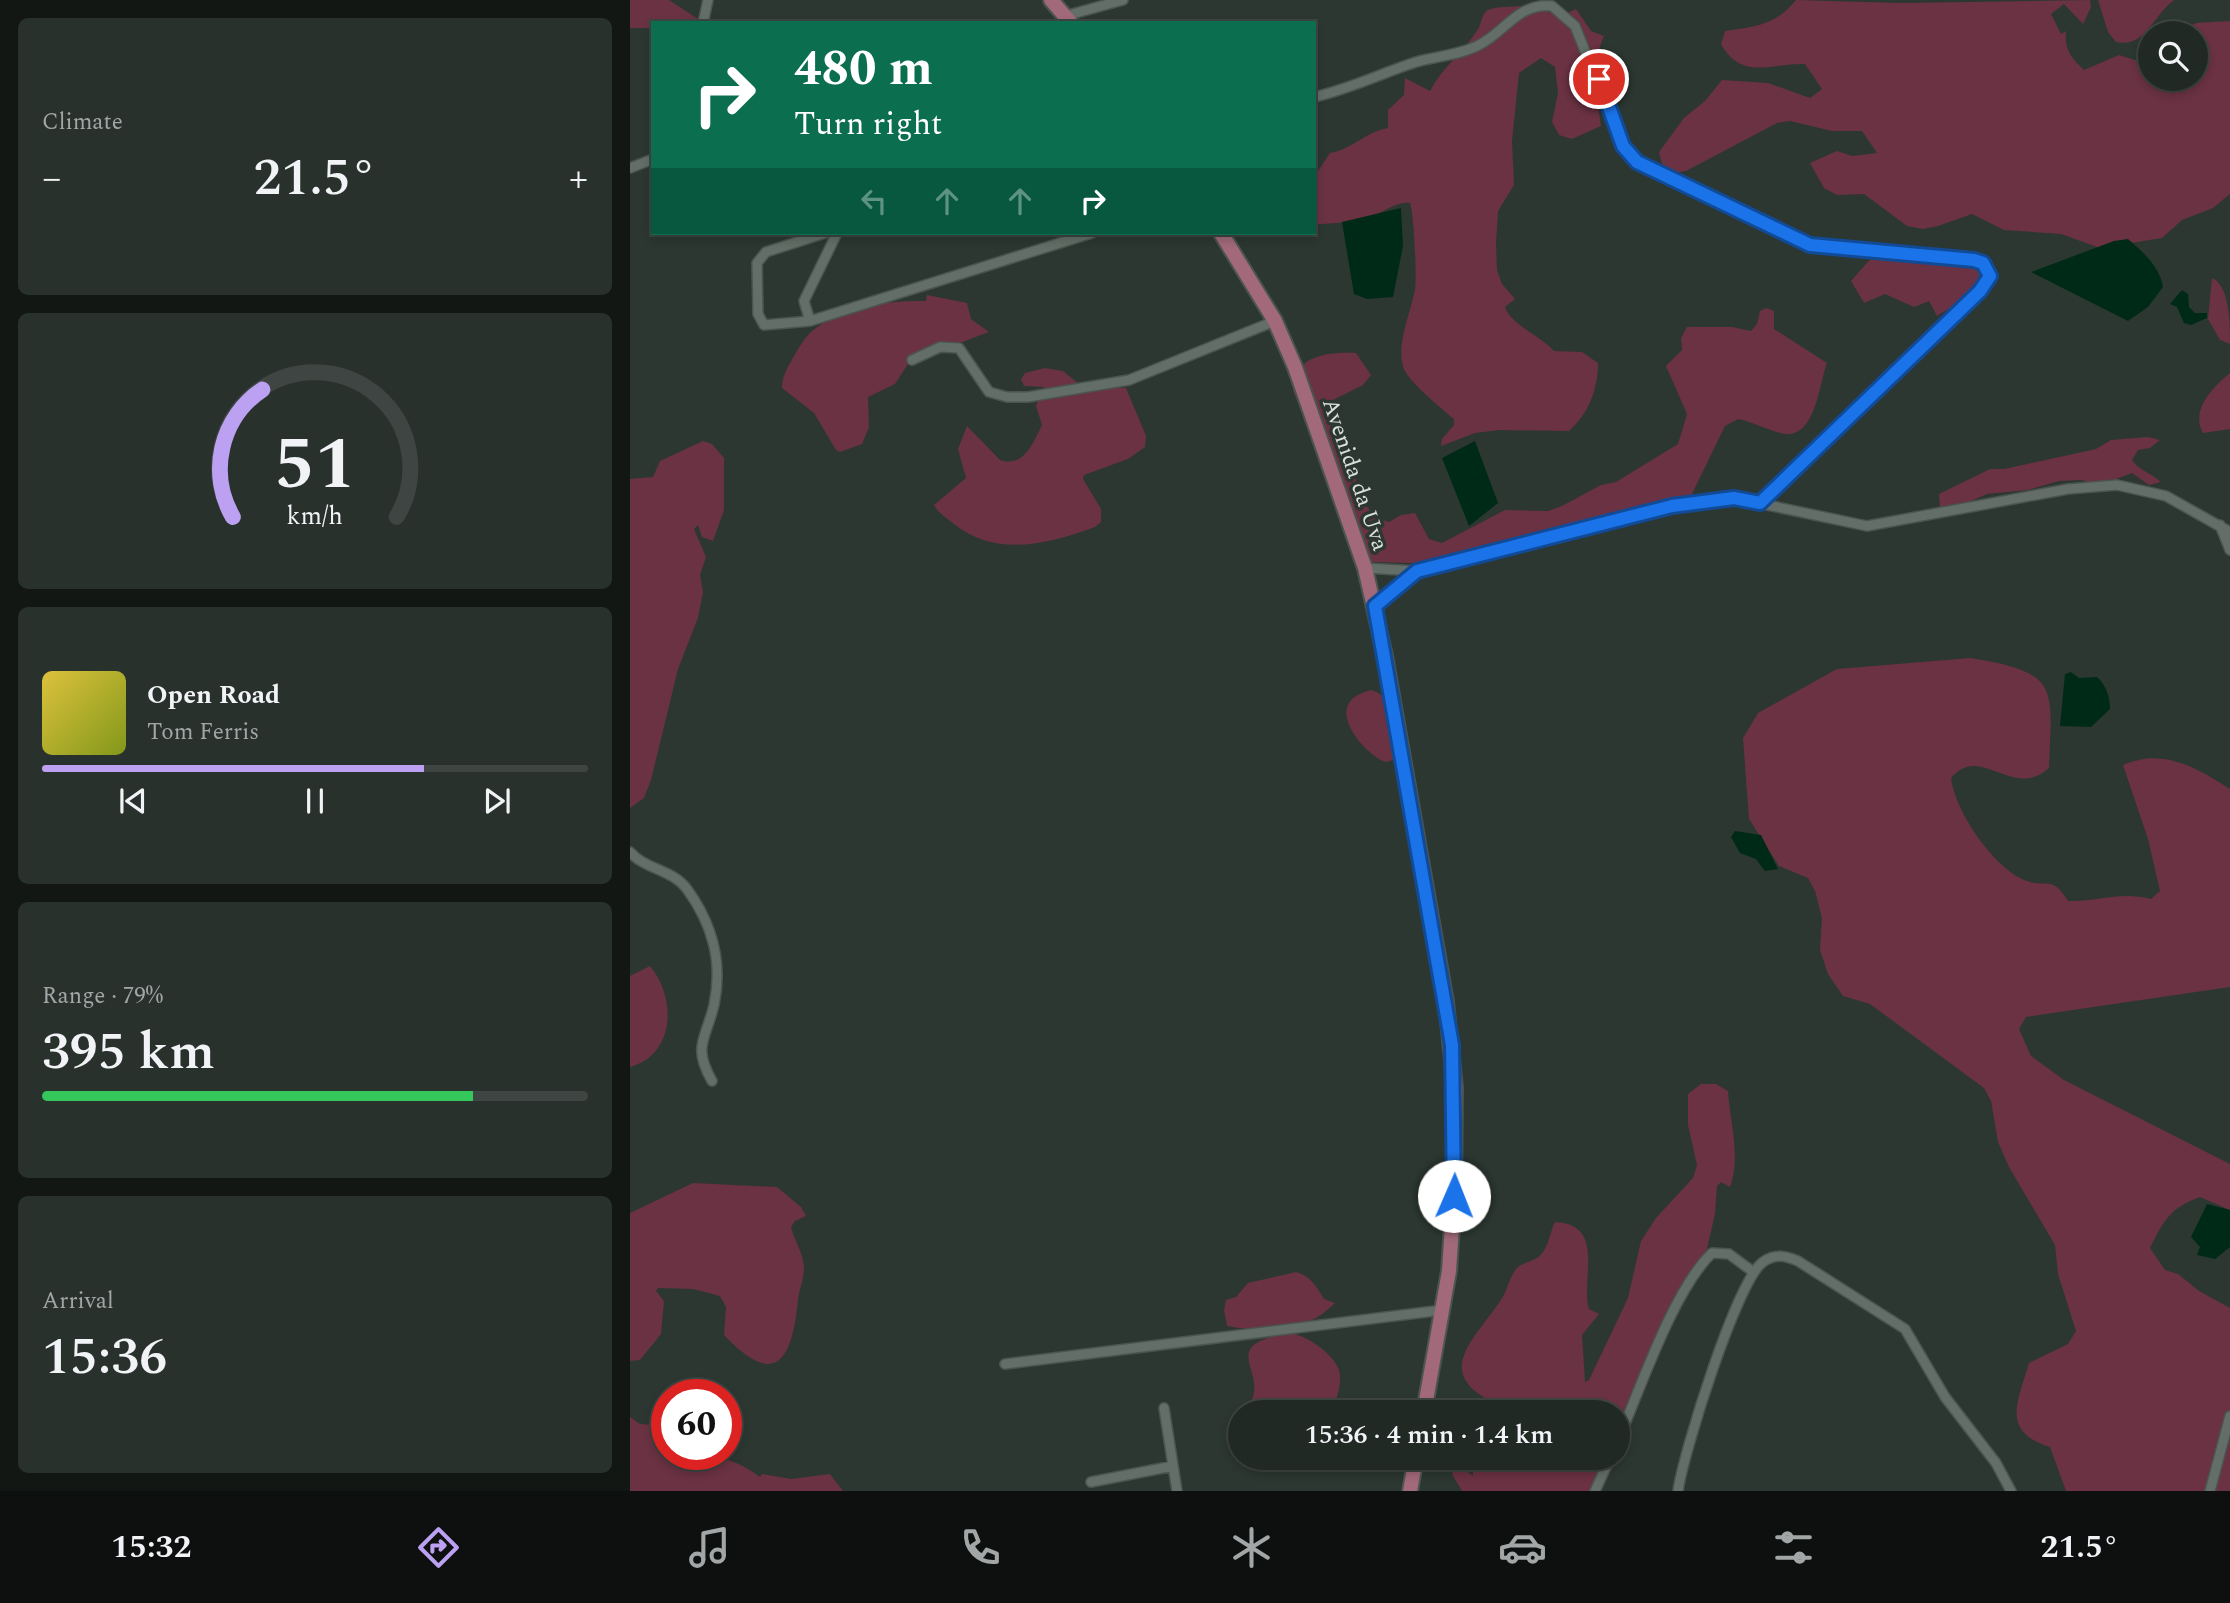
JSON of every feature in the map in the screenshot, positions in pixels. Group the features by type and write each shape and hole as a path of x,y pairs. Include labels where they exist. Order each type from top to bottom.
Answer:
{"main road":[{"path":"1051,0 1068,20"},
{"name":"Avenida da Uva","path":"1222,235 1275,321 1295,368 1365,568 1375,606 1452,1045 1454,1196 1443,1310 1426,1400"},
{"path":"1410,1491 1414,1470"}],"street":[{"path":"704,21 708,0"},
{"path":"1068,20 1122,0"},
{"path":"1316,96 1362,84 1430,58 1468,50 1480,44 1526,4 1552,6 1575,26 1599,79 1623,146 1637,162 1810,245 1884,254 1958,257 1983,263 1989,268 1990,276 1980,291 1760,503"},
{"path":"630,168 651,160"},
{"path":"819,235 766,252 757,263 758,314 761,323 769,326 810,321 1086,235"},
{"path":"810,321 804,301 835,235"},
{"path":"912,360 940,347 959,348 989,392 1007,397 1028,397 1129,380 1275,321"},
{"path":"1365,568 1417,571 1680,505 1734,498 1867,526 2068,489 2117,485 2166,496 2230,532"},
{"path":"2220,525 2230,550"},
{"path":"1375,606 1417,571"},
{"path":"630,852 644,865 676,878 685,887 715,942 717,968 714,1006 699,1051 712,1081"},
{"path":"1630,1413 1678,1304 1699,1266 1712,1253 1729,1254 1752,1271"},
{"path":"1678,1491 1687,1452 1730,1322 1752,1271 1774,1256 1785,1256 1798,1261 1905,1329 1945,1397 1996,1463 2011,1491"},
{"path":"1005,1364 1443,1310"},
{"path":"1164,1408 1177,1491"},
{"path":"2210,1491 2230,1416"},
{"path":"1091,1482 1173,1466"},
{"path":"1595,1491 1605,1470"}],"shaded area":[{"path":"630,0 669,0 701,21 651,21 651,28 630,28"},
{"path":"1796,0 1901,3 2090,0 2091,7 2083,24 2064,4 2051,14 2061,34 2066,31 2067,48 2084,70 2119,55 2138,61 2138,91 2208,91 2208,22 2230,21 2230,194 2213,208 2182,220 2162,238 2100,248 2061,234 2004,230 1972,214 1923,229 1907,226 1864,194 1837,195 1824,188 1810,163 1837,151 1852,156 1877,153 1862,131 1832,131 1790,121 1777,123 1686,171 1673,173 1662,164 1659,152 1684,118 1705,101 1722,80 1768,83 1810,98 1822,89 1805,64 1758,68 1748,66 1738,63 1721,44 1725,31 1773,20"},
{"path":"2098,0 2174,0 2155,21 2138,21 2138,38 2135,40 2116,42 2108,32"},
{"path":"1522,6 1564,15 1576,9 1591,31 1604,36 1597,68 1601,126 1572,139 1559,135 1552,122 1558,93 1555,67 1541,58 1519,73 1512,141 1514,185 1498,211 1496,243 1497,270 1502,284 1515,299 1505,307 1508,313 1554,351 1582,352 1598,363 1596,382 1587,408 1569,431 1499,430 1475,433 1441,446 1442,439 1454,425 1454,419 1412,381 1402,360 1402,339 1416,282 1410,203 1396,205 1359,219 1316,224 1316,174 1330,153 1388,128 1388,110 1404,95 1405,78 1430,91 1472,37 1486,12 1496,8"},
{"path":"1401,208 1403,246 1393,297 1367,299 1354,294 1342,222"},
{"path":"2128,239 2155,266 2163,287 2148,307 2128,321 2031,272 2114,241"},
{"path":"1873,256 1913,256 1923,263 1960,263 1985,272 1966,298 1937,316 1929,301 1914,307 1885,294 1864,303 1851,281"},
{"path":"2212,278 2218,282 2226,297 2230,344 2220,340 2208,319"},
{"path":"2182,290 2188,294 2189,307 2195,313 2207,313 2207,318 2191,325 2184,323 2177,307 2170,304"},
{"path":"927,295 967,303 971,319 989,332 949,347 915,353 895,384 868,397 869,427 862,444 840,452 836,450 814,413 782,388 785,373 798,350 812,331 840,314 884,303 926,301"},
{"path":"1766,308 1774,311 1774,329 1827,363 1814,409 1809,421 1801,429 1792,434 1780,433 1738,419 1725,426 1690,498 1632,512 1613,512 1443,564 1372,562 1293,391 1299,370 1314,358 1334,353 1356,353 1371,375 1363,385 1325,404 1328,419 1351,459 1360,496 1375,518 1389,522 1401,515 1415,513 1429,539 1442,543 1505,510 1548,511 1562,506 1601,485 1616,482 1678,444 1687,414 1666,366 1682,350 1681,338 1687,327 1732,327 1751,331 1757,324 1760,311"},
{"path":"1045,368 1063,371 1079,384 1126,388 1146,436 1145,447 1128,459 1084,475 1083,479 1101,509 1101,522 1095,527 1023,545 988,541 970,535 934,505 966,478 958,449 967,426 1000,460 1008,462 1021,457 1031,446 1042,425 1036,406 1044,387 1024,386 1021,379 1025,373"},
{"path":"2230,373 2230,429 2203,433 2199,416 2201,408 2211,392"},
{"path":"2148,437 2160,440 2150,448 2138,450 2132,460 2161,482 2149,485 2132,473 2116,479 2090,483 2082,480 2059,481 2028,490 1987,494 1952,509 1940,509 1939,494 1990,469 2004,469 2096,449 2111,440"},
{"path":"703,441 712,444 724,458 724,510 713,541 702,537 698,525 694,529 706,557 700,575 703,592 698,618 678,669 651,780 644,798 630,808 630,479 653,477 660,461"},
{"path":"1475,441 1498,503 1469,526 1442,458"},
{"path":"1971,658 2021,670 2036,678 2049,701 2049,768 2035,776 2022,778 1974,766 1962,769 1951,778 1960,806 1977,836 1999,862 2022,879 2057,887 2068,901 2119,896 2151,899 2160,891 2148,839 2123,765 2152,758 2166,759 2192,767 2230,789 2230,987 2026,1017 2019,1029 2031,1056 2064,1080 2230,1164 2230,1210 2200,1197 2190,1201 2169,1216 2150,1248 2165,1270 2178,1274 2199,1291 2230,1308 2230,1491 2066,1491 2050,1447 2034,1441 2024,1433 2018,1424 2017,1414 2029,1363 2068,1344 2076,1331 2058,1274 2055,1245 2009,1167 1998,1142 1991,1101 1984,1088 1870,1004 1843,996 1828,974 1820,950 1822,918 1815,891 1808,878 1779,866 1749,819 1743,738 1758,713 1837,669"},
{"path":"2071,672 2079,678 2097,677 2107,692 2110,709 2091,727 2060,726 2065,674"},
{"path":"1371,690 1380,694 1391,709 1397,759 1386,762 1372,754 1357,739 1348,721 1346,713 1352,699"},
{"path":"1735,831 1761,835 1778,869 1765,871 1756,859 1740,853 1731,837"},
{"path":"650,966 665,994 667,1024 656,1051 645,1061 630,1067 630,976"},
{"path":"1701,1084 1716,1084 1728,1091 1735,1152 1733,1176 1730,1187 1721,1182 1717,1186 1715,1214 1707,1249 1663,1324 1647,1384 1630,1426 1630,1400 1489,1400 1476,1392 1465,1380 1462,1367 1464,1354 1502,1298 1516,1269 1543,1252 1555,1222 1571,1225 1581,1232 1586,1243 1589,1309 1599,1314 1582,1335 1585,1382 1589,1380 1628,1298 1641,1241 1656,1218 1693,1178 1697,1165 1688,1125 1688,1094"},
{"path":"693,1183 777,1187 801,1207 806,1216 795,1221 791,1227 802,1257 804,1272 791,1339 786,1352 778,1361 769,1364 757,1361 742,1352 724,1335 726,1307 720,1296 693,1289 658,1288 656,1291 664,1301 661,1334 640,1360 630,1361 630,1213"},
{"path":"2207,1204 2230,1210 2230,1247 2215,1259 2197,1255 2200,1247 2191,1237"},
{"path":"1296,1272 1309,1279 1324,1299 1335,1303 1311,1321 1285,1329 1257,1330 1227,1326 1224,1310 1226,1300 1236,1297 1248,1283"},
{"path":"1290,1333 1304,1337 1331,1357 1339,1370 1336,1400 1251,1400 1254,1382 1249,1352 1254,1345 1267,1338"},
{"path":"630,1417 640,1424 651,1425 651,1470 742,1470 742,1466 760,1477 762,1474 791,1479 830,1474 843,1491 630,1491"},
{"path":"1452,1470 1466,1470 1473,1476 1473,1470 1611,1470 1601,1491 1462,1491"}],"route":[{"path":"1454,1196 1455,1088 1452,1045 1375,606 1417,571 1672,506 1734,498 1760,503 1980,291 1990,276 1989,268 1983,263 1958,257 1884,254 1810,245 1692,186 1637,162 1623,146 1599,79"}]}
